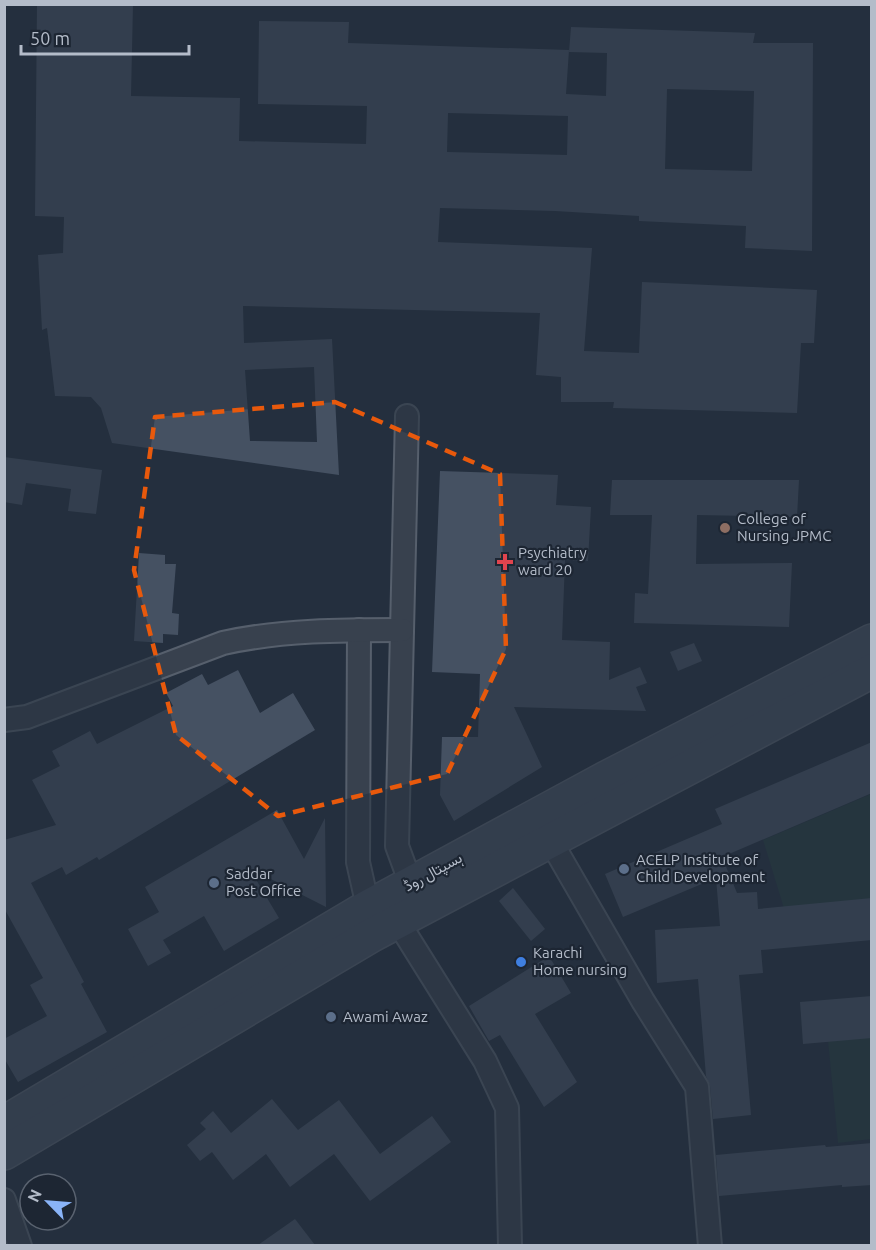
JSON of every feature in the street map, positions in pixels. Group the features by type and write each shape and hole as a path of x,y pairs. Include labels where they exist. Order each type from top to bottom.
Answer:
{"main road":[{"name":"ہسپتال روڈ","path":"4,1123 368,907 617,772 872,641"},
{"name":"ہسپتال روڈ","path":"4,1153 398,922 872,671"}],"street":[{"path":"407,416 397,846 411,884"},
{"path":"4,720 27,717 223,644 250,637 359,630 402,630"},
{"path":"359,630 358,862 368,907"},
{"path":"550,840 643,1001 697,1087 711,1245"},
{"path":"398,922 485,1061 507,1108 510,1245"},
{"path":"4,1200 20,1245"}],"highlighted area":[{"path":"335,402 500,474 506,649 447,774 278,816 176,735 134,570 155,417"}],"green space":[{"path":"871,794 871,905 786,915 763,840"},
{"path":"871,1036 871,1139 838,1143 828,1041"}],"building":[{"path":"37,4 133,4 131,96 240,98 239,141 366,144 367,106 258,104 259,21 349,22 348,43 569,50 566,94 606,96 607,53 569,52 571,27 755,33 753,43 813,43 812,251 745,248 746,226 639,221 639,216 555,211 440,208 438,242 592,248 584,351 639,353 642,282 817,290 814,343 801,343 797,413 613,408 614,402 561,402 561,377 536,375 540,313 243,306 244,343 332,339 339,475 112,443 101,408 91,397 55,396 47,328 42,330 38,255 63,253 64,217 35,216","holes":["667,89 754,91 752,171 665,169","448,113 568,116 567,155 447,152","314,367 317,442 250,441 245,370"]},
{"path":"4,457 102,470 96,514 68,511 71,489 26,483 22,505 4,502"},
{"path":"440,471 558,475 556,505 591,507 588,561 565,560 562,640 610,642 609,680 640,667 647,683 636,687 646,711 514,707 542,767 454,821 440,795 442,737 478,737 480,674 432,672"},
{"path":"612,480 799,480 797,517 697,515 696,564 792,563 789,627 634,623 635,593 648,594 652,515 610,515"},
{"path":"139,553 165,555 165,564 176,564 172,613 179,614 178,635 163,634 163,643 134,641"},
{"path":"694,643 702,661 678,671 670,652"},
{"path":"238,670 260,713 293,693 315,730 99,860 97,857 66,875 62,867 31,883 84,982 81,984 107,1032 18,1082 4,1058 4,1039 47,1016 30,985 43,978 4,908 4,840 56,825 32,780 60,766 52,751 90,731 97,744 173,706 166,693 202,674 208,685"},
{"path":"872,742 872,793 722,857 737,893 757,892 758,909 872,898 872,940 761,950 763,973 739,975 751,1115 713,1119 710,1086 706,1076 698,979 657,983 655,930 720,926 716,878 623,917 605,874 722,824 715,809"},
{"path":"277,810 304,859 325,818 326,907 249,868 279,918 224,951 204,916 163,940 171,953 148,966 128,929 159,912 145,887"},
{"path":"513,888 545,929 531,941 499,901"},
{"path":"549,956 571,993 535,1014 577,1082 544,1107 500,1035 489,1041 469,1006"},
{"path":"872,996 872,1038 803,1044 800,1002"},
{"path":"272,1099 298,1130 339,1100 380,1154 432,1116 451,1142 370,1201 334,1154 290,1187 266,1154 233,1180 212,1152 200,1161 187,1145 206,1129 200,1123 213,1111 231,1133"},
{"path":"872,1143 872,1185 842,1187 842,1185 719,1196 716,1155"},
{"path":"295,1219 315,1245 258,1245"}],"place":[{"name":"College of Nursing JPMC","path":"725,528"},
{"name":"Psychiatry ward 20","path":"505,562"},
{"name":"ACELP Institute of Child Development","path":"624,869"},
{"name":"Saddar Post Office","path":"214,883"},
{"name":"Karachi Home nursing","path":"521,962"},
{"name":"Awami Awaz","path":"331,1017"}]}
